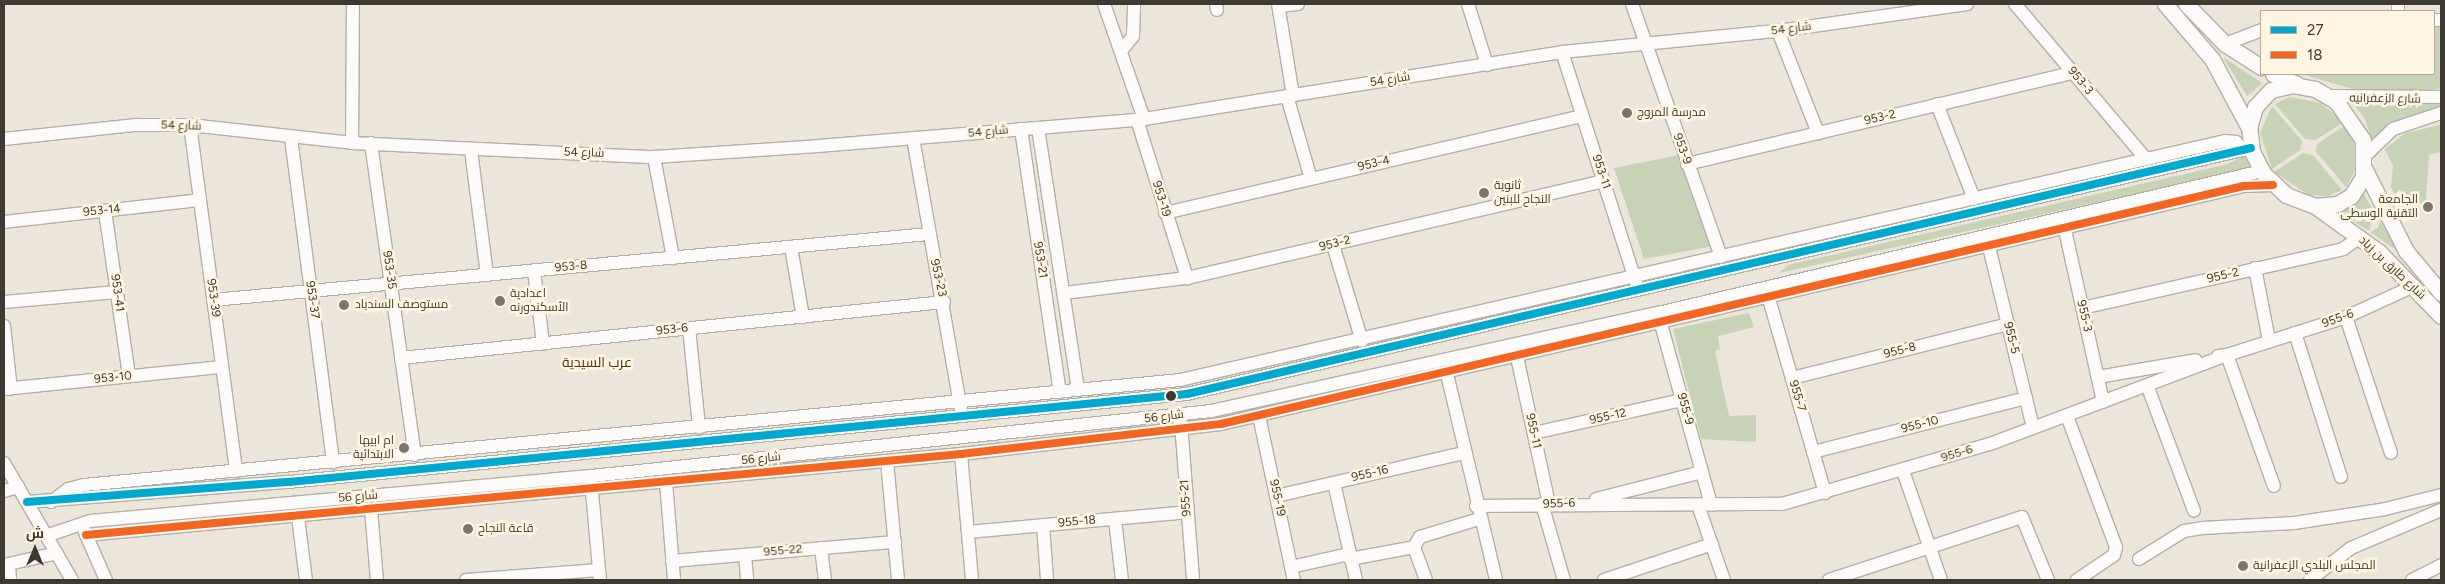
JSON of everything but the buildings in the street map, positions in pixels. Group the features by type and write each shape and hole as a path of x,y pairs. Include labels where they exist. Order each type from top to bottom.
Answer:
{"main road":[{"path":"2165,4 2212,59 2249,128"},
{"path":"2186,4 2225,44 2260,67"},
{"path":"2275,75 2329,96 2352,118 2366,162 2351,196 2337,204 2315,206 2293,199 2273,185 2247,149 2252,114 2264,95 2278,87 2300,85"},
{"name":"شارع طارق بن زياد","path":"2366,162 2406,251 2441,293"},
{"name":"شارع طارق بن زياد","path":"2315,206 2360,237 2414,286 2441,316"}],"street":[{"path":"352,144 353,4"},
{"name":"953-19","path":"1104,4 1122,51 1165,213 1187,278"},
{"path":"1122,51 1133,36 1134,4"},
{"path":"1298,4 1278,5 1290,96 1311,179"},
{"path":"1468,4 1487,65"},
{"name":"953-9","path":"1632,4 1642,42 1721,257"},
{"name":"شارع 54","path":"4,139 136,125 190,125 352,144 654,157 1140,119 1562,52 1642,42 1778,31 1967,4"},
{"name":"953-3","path":"2015,4 2146,159"},
{"path":"2225,44 2260,30"},
{"path":"1778,31 1818,132"},
{"name":"953-11","path":"1562,52 1639,292"},
{"name":"953-2","path":"1687,164 2073,73"},
{"name":"شارع الزعفرانيه","path":"2329,96 2441,97"},
{"path":"1937,104 1974,199"},
{"name":"شارع الزعفرانيه","path":"2366,162 2393,129 2441,113"},
{"name":"953-4","path":"1165,213 1582,116"},
{"name":"953-39","path":"190,125 236,471"},
{"name":"953-21","path":"1038,128 1078,390"},
{"name":"953-21","path":"1021,129 1060,392"},
{"name":"953-37","path":"291,138 334,462"},
{"name":"953-23","path":"913,138 928,234 944,302 963,417"},
{"path":"51,502 76,486 415,455 960,400 1180,380 1362,340 2229,140 2247,149"},
{"name":"953-35","path":"371,144 415,455"},
{"name":"شارع 56","path":"27,502 51,502 1065,408 1242,384 1601,302 2247,149"},
{"path":"471,150 487,275"},
{"path":"654,157 673,258"},
{"name":"شارع 56","path":"46,536 82,522 591,476 1180,416 1626,319 1659,318 1776,285 2262,171"},
{"path":"2039,199 2060,179"},
{"name":"953-2","path":"1064,293 1187,278 1604,181"},
{"path":"86,535 298,517 961,454 1181,430 1260,416 1447,374 1659,318 1769,299 2244,186 2273,185"},
{"name":"953-14","path":"4,222 200,200"},
{"name":"953-41","path":"105,211 129,376"},
{"name":"955-3","path":"2065,230 2103,402"},
{"name":"953-8","path":"213,300 928,234"},
{"name":"955-2","path":"2082,308 2343,249 2360,237"},
{"path":"1333,245 1362,340"},
{"path":"791,247 803,317"},
{"name":"955-5","path":"1989,247 2033,428"},
{"path":"1771,262 1776,285"},
{"path":"2255,268 2269,341"},
{"path":"534,271 542,343"},
{"name":"955-6","path":"1476,506 1579,503 1782,504 1902,471 2033,428 2227,355 2346,317 2414,286"},
{"path":"4,302 117,292"},
{"path":"1619,297 1616,310 1626,319"},
{"name":"955-7","path":"1769,299 1825,493"},
{"name":"953-6","path":"401,358 944,302"},
{"path":"1601,302 1608,312 1606,324"},
{"path":"2346,317 2391,453"},
{"name":"955-9","path":"1659,318 1711,505"},
{"name":"955-8","path":"1792,378 2008,324"},
{"path":"4,326 7,389"},
{"path":"689,328 699,427"},
{"path":"2294,333 2341,477"},
{"path":"2098,377 2227,355 2274,486"},
{"name":"955-11","path":"1517,357 1534,433 1546,504 1564,580"},
{"name":"953-10","path":"7,389 222,366"},
{"path":"1447,374 1476,506 1496,580"},
{"path":"2147,385 2194,511"},
{"name":"955-10","path":"1813,452 2026,398"},
{"name":"955-12","path":"1534,433 1682,400"},
{"path":"1065,408 1068,428"},
{"name":"955-21","path":"1180,416 1186,512 1193,580"},
{"name":"955-19","path":"1260,416 1294,580"},
{"path":"2067,416 2116,547 2114,555 2077,580"},
{"name":"955-16","path":"1276,496 1464,453"},
{"path":"961,454 972,580"},
{"path":"887,461 898,580"},
{"path":"4,463 72,580"},
{"path":"1902,471 1941,580"},
{"path":"1579,503 1702,472"},
{"path":"466,580 599,575 591,476"},
{"path":"666,482 674,580"},
{"path":"1334,483 1356,580"},
{"path":"4,491 18,487"},
{"path":"2139,559 2184,531 2202,528 2294,523 2385,509 2441,495"},
{"path":"1698,505 1724,580"},
{"path":"371,509 378,580"},
{"path":"2310,580 2351,548 2441,510"},
{"name":"955-18","path":"968,532 1186,512"},
{"path":"298,517 306,580"},
{"path":"1829,580 2022,517 2048,580"},
{"path":"1114,519 1122,580"},
{"path":"1414,547 1420,537 1480,519"},
{"path":"82,522 106,580"},
{"path":"1043,525 1047,580"},
{"name":"955-22","path":"672,561 895,542"},
{"path":"1604,580 1712,544"},
{"path":"1291,567 1414,547"},
{"path":"1414,547 1426,580"},
{"path":"822,548 825,580"},
{"path":"10,580 6,565 57,553"},
{"path":"745,555 747,580"},
{"path":"2412,580 2441,565"}],"green space":[{"path":"2435,26 2441,27 2441,88 2420,93 2356,90 2304,75 2435,75"},
{"path":"2223,57 2262,83 2247,96"},
{"path":"2290,97 2321,103 2344,122 2315,140 2305,139 2275,104"},
{"path":"2441,101 2441,110 2372,141 2365,119 2352,102 2392,106"},
{"path":"2272,106 2302,141 2300,150 2272,169 2260,133"},
{"path":"2346,125 2356,148 2357,167 2346,187 2316,152 2317,144"},
{"path":"2441,125 2441,152 2429,155 2426,200 2405,213 2391,187 2393,166 2385,149 2405,133"},
{"path":"2303,153 2313,155 2342,190 2328,196 2309,195 2274,172"},
{"path":"1679,155 1714,246 1644,259 1614,168"},
{"path":"2244,155 2251,168 1779,273 1788,265 2228,164"},
{"path":"2364,194 2379,220 2372,222 2369,231 2341,213"},
{"path":"2380,221 2398,251 2370,232 2378,228"},
{"path":"1749,313 1754,327 1718,336 1720,349 1715,351 1729,416 1756,415 1756,442 1701,439 1673,329"}],"transit line":[{"name":"27","path":"27,502 289,482 1187,394 2251,148"},
{"name":"18","path":"86,535 961,454 1221,424 2244,186 2273,185"}],"place":[{"name":"مدرسة المروج","path":"1627,113"},
{"name":"ثانوية النجاح للبنين","path":"1484,193"},
{"name":"الجامعة التقنية الوسطى","path":"2428,207"},
{"name":"اعدادية الأسكندورنه","path":"500,301"},
{"name":"مستوصف السندباد","path":"344,305"},
{"name":"ام ابيها الابتدائية","path":"404,448"},
{"name":"قاعة النجاح","path":"468,529"},
{"name":"المجلس البلدي الزعفرانية","path":"2243,566"}],"district":[{"name":"عرب السيدية","path":"597,363"}]}
